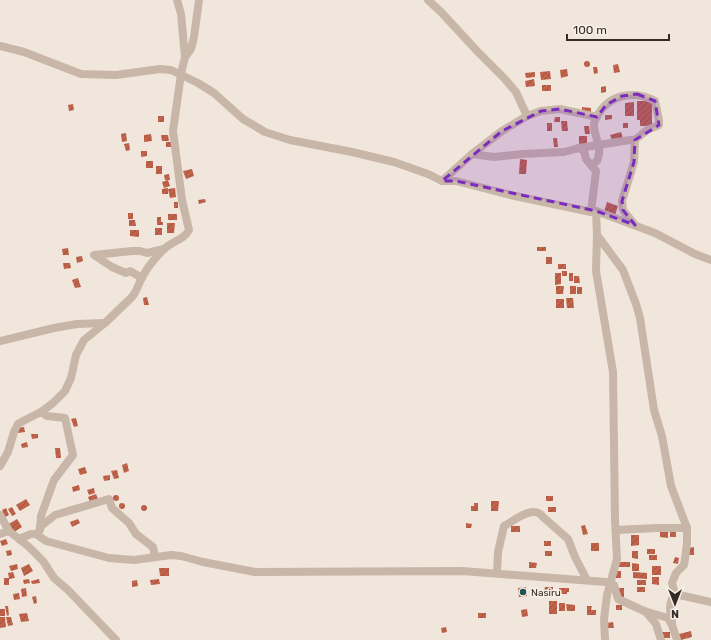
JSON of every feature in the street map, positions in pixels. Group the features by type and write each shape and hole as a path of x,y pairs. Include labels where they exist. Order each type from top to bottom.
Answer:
{"street":[{"path":"177,0 181,14 185,58"},
{"path":"0,466 8,452 18,424 41,412 65,391 76,355 84,340 105,324 132,297 152,262 165,249 187,234 189,230 182,200 173,131 181,74 185,58 193,44 199,0"},
{"path":"428,0 457,28 516,92 527,116"},
{"path":"0,46 24,52 81,74 116,75 160,69 170,70 181,74 214,93 238,115 265,132 298,142 352,152 394,162 428,174 442,181 456,181 510,195 594,212 635,225 667,238 695,254 711,260"},
{"path":"472,154 486,157 502,157 522,154 564,152 579,148 600,146 635,140 647,130 659,125 655,101 637,94 622,96 606,105 597,117 593,126 600,146 598,159 590,165"},
{"path":"442,181 472,154 502,131 527,116 541,110 560,109 597,117"},
{"path":"635,140 634,162 622,201 623,210 635,225"},
{"path":"579,148 584,151 586,159 596,171 594,212 597,235 596,271 613,372 617,559 607,595 604,619 605,640"},
{"path":"597,235 623,270 636,304 640,318 653,405 662,436 671,486 687,528 687,543 684,565 676,573 672,583 675,594 671,600 669,608 672,625 677,640"},
{"path":"142,278 130,271 126,273 112,267 94,255 132,250 147,253 165,249"},
{"path":"0,341 54,328 78,324 105,324"},
{"path":"41,412 47,416 65,418 73,455 58,474 50,488 41,516 38,530 46,541 109,558 134,560 155,557 181,556 203,562 255,572 462,571 610,582 614,585 618,599 644,611 668,618 672,625"},
{"path":"19,539 38,530 54,515 109,499 112,508 129,523 136,534 153,546 155,557"},
{"path":"497,573 498,552 504,526 530,512 535,511 540,513 568,539 575,557 587,580"},
{"path":"0,515 9,531 43,561 54,578 68,590 116,640"},
{"path":"616,530 687,528"},
{"path":"0,534 9,531"},
{"path":"675,594 711,602"},
{"path":"644,611 656,624 661,640"}],"highlighted area":[{"path":"637,94 655,101 659,125 635,140 634,162 622,201 623,210 635,225 596,211 456,181 442,181 502,131 541,111 560,109 597,117 606,105 622,96"}],"building":[{"path":"587,61 590,64 587,67 584,64"},
{"path":"618,64 620,72 614,73 613,65"},
{"path":"593,67 597,67 598,73 594,74"},
{"path":"567,69 568,76 561,78 560,70"},
{"path":"550,71 551,79 541,80 540,72"},
{"path":"535,72 535,77 526,78 525,73"},
{"path":"534,79 535,86 526,87 525,81"},
{"path":"542,85 551,85 551,91 542,91"},
{"path":"606,86 606,92 601,93 601,87"},
{"path":"637,101 652,101 652,126 640,126 640,120 637,120"},
{"path":"634,102 634,116 625,116 625,103"},
{"path":"73,104 74,110 69,111 68,105"},
{"path":"582,107 591,108 591,113 582,112"},
{"path":"605,115 612,115 612,119 605,120"},
{"path":"158,116 164,116 164,122 158,122"},
{"path":"555,117 560,117 560,122 554,122"},
{"path":"561,121 567,121 568,131 562,131"},
{"path":"547,123 552,123 552,131 547,131"},
{"path":"623,123 628,123 628,128 623,128"},
{"path":"584,126 589,126 590,134 585,134"},
{"path":"621,132 623,138 613,142 610,135"},
{"path":"126,133 127,141 122,142 121,134"},
{"path":"151,134 152,141 144,142 144,135"},
{"path":"161,135 168,135 169,141 162,141"},
{"path":"579,136 587,136 587,145 579,145"},
{"path":"553,138 557,138 558,147 554,147"},
{"path":"166,142 171,142 171,147 166,147"},
{"path":"129,143 130,150 126,151 124,144"},
{"path":"141,151 147,151 147,156 141,157"},
{"path":"520,159 527,160 526,174 519,174"},
{"path":"146,161 153,161 153,168 146,168"},
{"path":"156,166 162,166 162,174 156,174"},
{"path":"192,169 194,176 186,179 183,171"},
{"path":"169,174 170,180 165,180 164,175"},
{"path":"168,180 170,186 164,188 162,182"},
{"path":"168,188 168,194 162,194 162,189"},
{"path":"175,188 176,197 170,198 168,189"},
{"path":"205,199 206,202 199,204 198,200"},
{"path":"174,202 178,202 178,208 174,208"},
{"path":"607,202 618,206 615,215 604,212"},
{"path":"128,213 133,213 133,219 128,219"},
{"path":"168,214 177,214 177,220 168,220"},
{"path":"157,217 161,217 161,222 163,222 163,225 157,225"},
{"path":"129,220 135,220 136,226 129,226"},
{"path":"167,223 175,223 174,233 167,233"},
{"path":"155,228 162,228 162,235 155,235"},
{"path":"130,230 139,230 139,237 130,236"},
{"path":"537,247 546,247 546,251 537,251"},
{"path":"68,248 69,255 63,255 62,249"},
{"path":"82,256 83,261 77,263 76,257"},
{"path":"546,257 552,257 552,264 546,264"},
{"path":"63,263 70,263 71,268 64,269"},
{"path":"558,264 566,264 566,269 558,269"},
{"path":"562,271 567,271 567,276 562,276"},
{"path":"555,273 561,273 561,284 555,285"},
{"path":"569,273 573,273 573,281 569,281"},
{"path":"574,276 579,276 580,283 574,283"},
{"path":"78,278 81,287 75,288 72,280"},
{"path":"556,286 564,286 563,294 556,294"},
{"path":"570,286 576,286 576,294 570,294"},
{"path":"577,287 582,287 582,294 577,294"},
{"path":"147,297 149,305 144,305 143,298"},
{"path":"566,298 573,298 574,308 567,308"},
{"path":"556,299 564,299 564,308 556,308"},
{"path":"76,418 78,426 74,427 71,419"},
{"path":"24,427 25,432 18,433 17,428"},
{"path":"31,434 38,434 38,438 32,439"},
{"path":"27,442 28,447 22,448 21,444"},
{"path":"55,448 60,448 61,458 56,458"},
{"path":"127,463 129,471 124,473 122,465"},
{"path":"85,467 87,473 80,475 78,469"},
{"path":"117,470 119,478 114,479 111,471"},
{"path":"110,475 110,480 104,481 103,476"},
{"path":"79,485 80,490 73,492 72,487"},
{"path":"94,488 95,493 89,495 87,490"},
{"path":"96,494 98,499 90,502 88,497"},
{"path":"116,495 119,498 116,501 113,498"},
{"path":"546,496 553,496 553,501 546,501"},
{"path":"26,499 30,505 20,511 16,505"},
{"path":"491,501 499,501 498,511 491,511"},
{"path":"122,503 125,506 122,509 119,506"},
{"path":"474,503 478,503 478,511 471,511 471,506 474,506"},
{"path":"144,505 147,508 144,511 141,508"},
{"path":"12,507 16,514 12,516 8,509"},
{"path":"548,507 556,507 556,512 548,512"},
{"path":"6,508 9,515 5,517 2,510"},
{"path":"17,519 22,527 14,532 9,524"},
{"path":"78,519 80,523 72,527 70,522"},
{"path":"466,523 472,524 471,528 466,528"},
{"path":"585,525 588,534 583,535 581,526"},
{"path":"511,526 520,526 520,532 511,532"},
{"path":"670,530 676,531 676,537 670,537"},
{"path":"660,532 668,532 668,538 660,537"},
{"path":"631,535 639,535 639,545 631,546"},
{"path":"6,539 8,544 2,546 0,541"},
{"path":"544,541 551,541 551,546 544,546"},
{"path":"591,543 599,543 599,551 591,551"},
{"path":"694,547 694,555 688,555 688,548"},
{"path":"647,549 655,549 655,554 647,554"},
{"path":"11,550 12,555 7,556 6,551"},
{"path":"545,551 552,551 552,556 545,556"},
{"path":"632,551 638,551 638,559 632,558"},
{"path":"649,555 657,555 657,560 649,560"},
{"path":"675,557 679,558 678,564 673,563"},
{"path":"529,562 537,563 536,568 529,568"},
{"path":"618,562 630,562 630,567 618,567"},
{"path":"632,563 639,564 639,571 632,571"},
{"path":"17,564 18,569 11,571 9,566"},
{"path":"29,564 33,571 24,576 21,568"},
{"path":"652,566 661,566 661,575 652,575"},
{"path":"159,568 169,568 169,576 160,576"},
{"path":"616,571 621,571 621,578 616,578"},
{"path":"13,572 15,578 9,579 9,585 4,585 4,578 9,578 8,573"},
{"path":"633,572 647,573 647,579 633,578"},
{"path":"652,577 659,577 659,585 652,584"},
{"path":"29,579 30,583 24,584 23,580"},
{"path":"39,579 40,583 32,584 31,581"},
{"path":"159,579 160,584 151,585 150,580"},
{"path":"137,580 138,586 132,587 132,581"},
{"path":"637,580 646,580 646,585 637,585"},
{"name":"Nasiru","path":"526,587 527,596 519,597 518,588"},
{"path":"545,587 553,587 553,593 544,592"},
{"path":"637,587 645,587 645,592 637,592"},
{"path":"26,588 27,596 22,597 21,589"},
{"path":"559,588 569,588 569,592 567,592 567,594 559,594"},
{"path":"619,588 624,588 624,597 618,597"},
{"path":"19,593 20,599 14,600 13,594"},
{"path":"36,596 37,603 34,604 32,597"},
{"path":"549,601 557,601 557,614 549,614"},
{"path":"559,603 565,603 565,611 559,611"},
{"path":"566,604 575,605 575,611 567,611"},
{"path":"616,605 622,605 622,610 616,610"},
{"path":"5,606 8,606 9,615 7,616"},
{"path":"587,606 592,606 591,610 596,610 596,615 587,615"},
{"path":"0,609 5,609 5,616 0,616"},
{"path":"527,609 528,616 522,617 521,610"},
{"path":"27,613 29,621 21,622 19,614"},
{"path":"478,613 486,613 486,618 478,618"},
{"path":"0,617 5,617 6,627 0,628"},
{"path":"6,617 11,617 13,625 8,626"},
{"path":"613,622 614,628 607,628 607,623"},
{"path":"446,627 447,632 442,633 441,628"},
{"path":"691,631 692,637 681,640 679,634"},
{"path":"663,632 670,632 670,638 663,638"}],"place":[{"name":"Nasiru","path":"523,592"}]}
